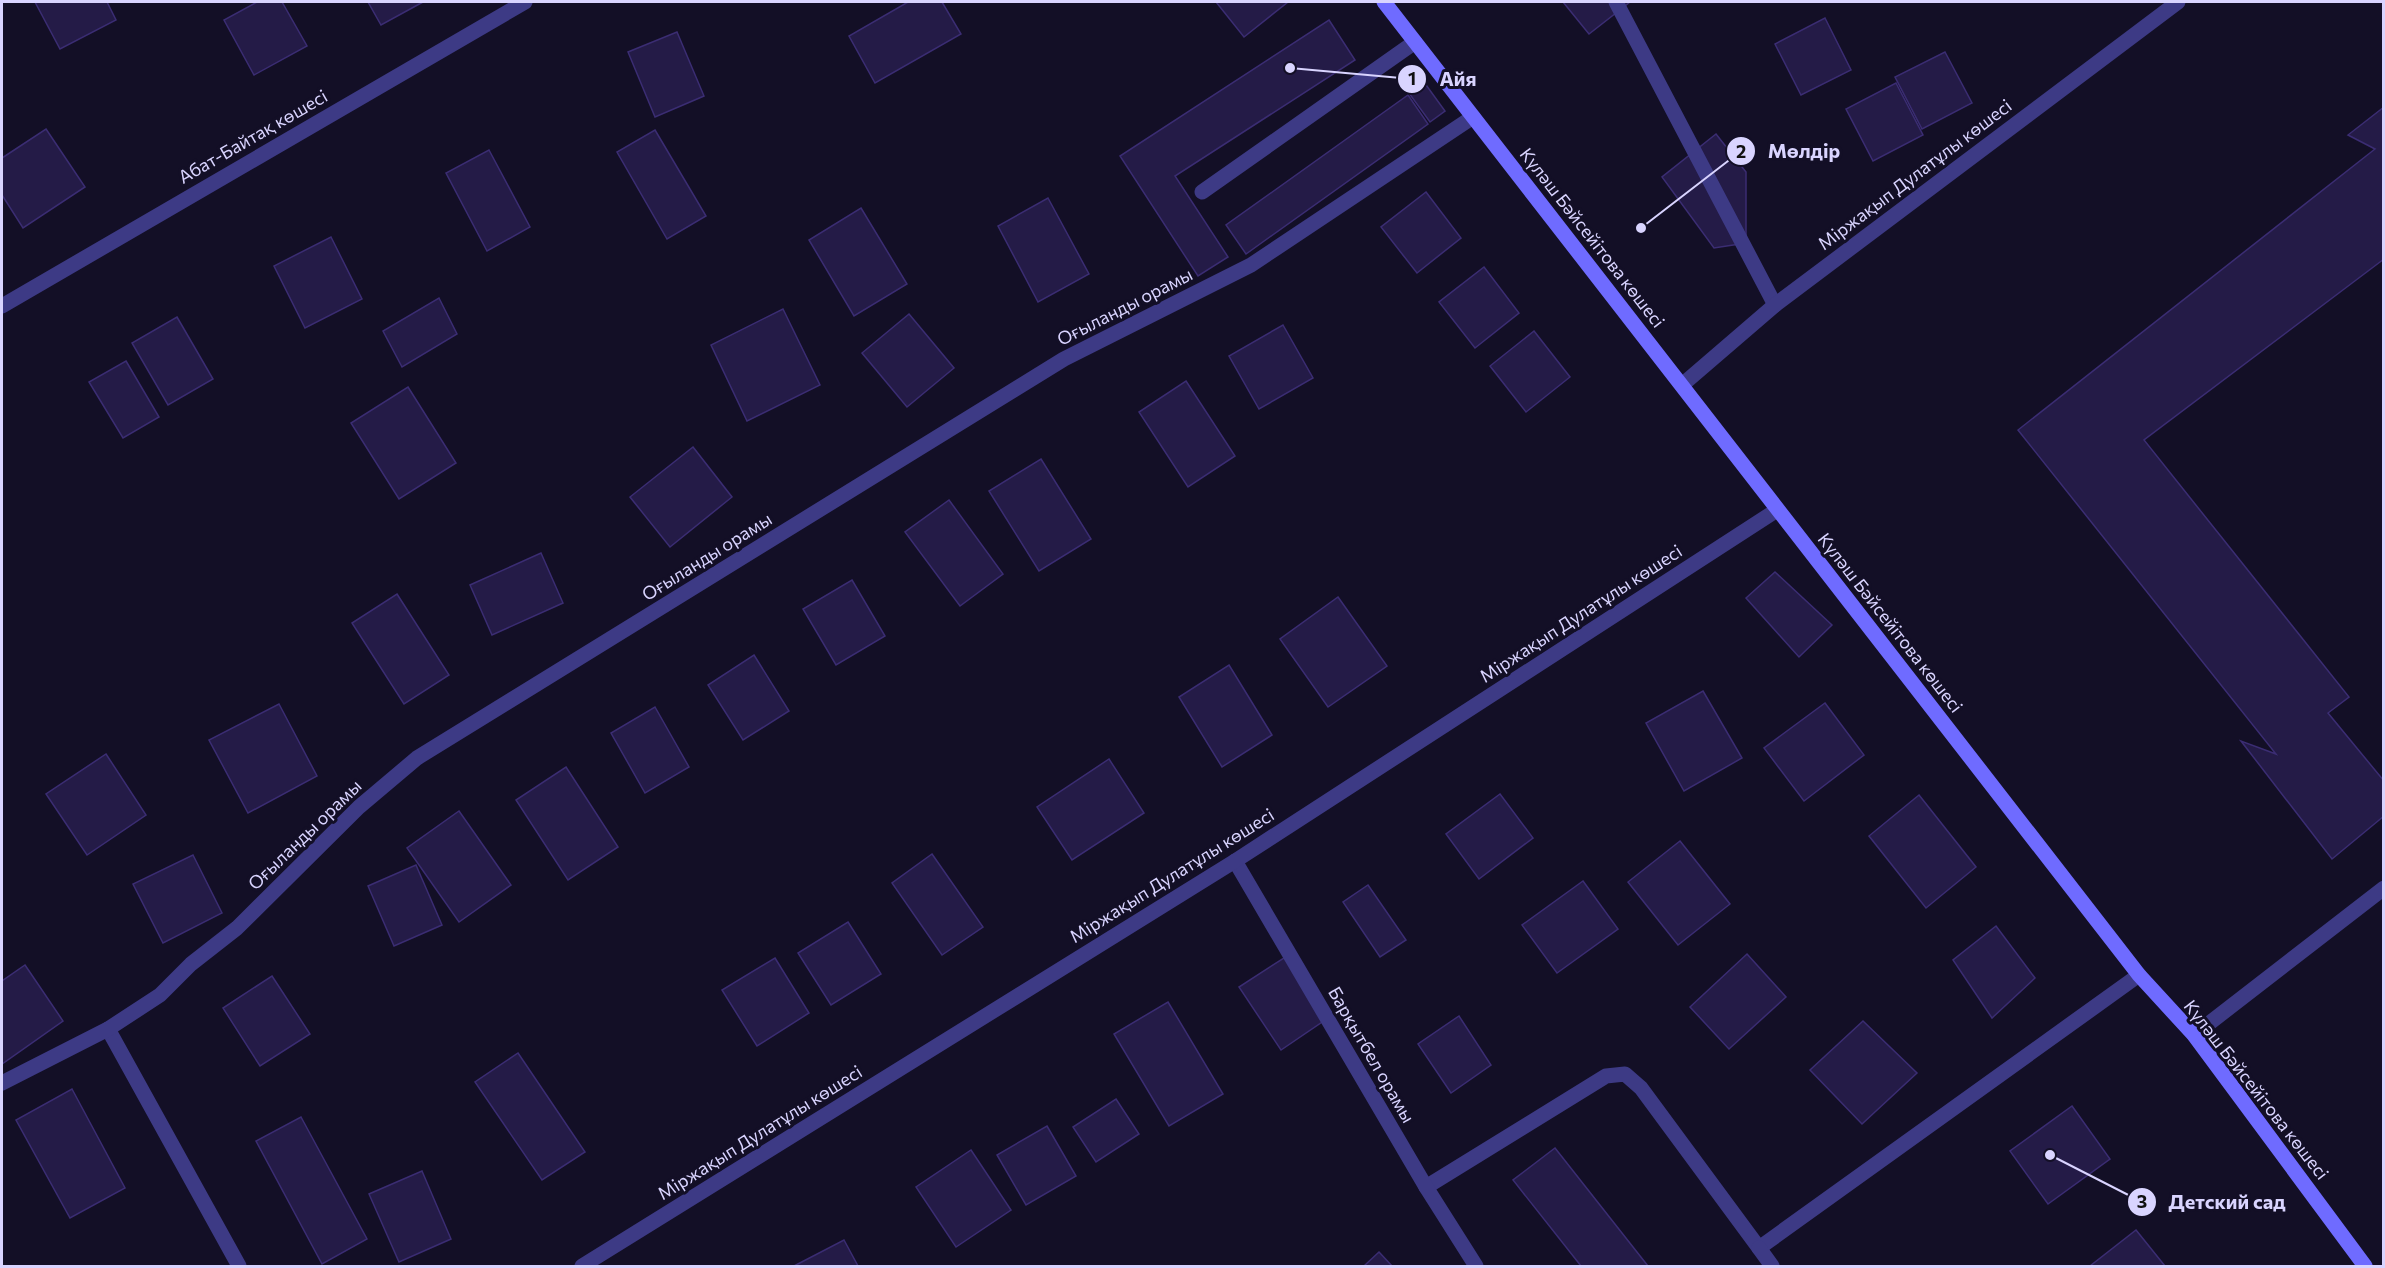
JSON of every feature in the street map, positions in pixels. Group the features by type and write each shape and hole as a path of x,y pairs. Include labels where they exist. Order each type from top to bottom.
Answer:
{"street":[{"name":"Абат-Байтақ көшесі","path":"2,306 525,2"},
{"name":"Күләш Бәйсейітова көшесі","path":"1384,2 2139,975 2194,1035 2365,1266"},
{"path":"1616,2 1775,305"},
{"name":"Міржақып Дулатұлы көшесі","path":"1682,386 1775,305 2178,2"},
{"path":"1202,192 1415,42"},
{"name":"Оғыланды орамы","path":"2,1083 108,1029 160,995 191,964 237,928 359,807 417,758 1064,359 1251,265 1473,117"},
{"name":"Міржақып Дулатұлы көшесі","path":"582,1266 1235,861 1777,510"},
{"name":"Барқытбел орамы","path":"1235,861 1426,1187 1476,1266"},
{"path":"2194,1035 2384,888"},
{"path":"1759,1248 2139,975"},
{"path":"108,1029 238,1266"},
{"path":"1426,1187 1606,1076 1625,1074 1641,1088 1772,1266"}],"building":[{"path":"35,2 107,2 116,20 60,49"},
{"path":"257,2 282,2 307,46 254,75 224,20"},
{"path":"368,2 423,2 381,25"},
{"path":"908,2 942,2 961,34 875,83 849,36"},
{"path":"1216,2 1288,2 1244,37"},
{"path":"1563,2 1630,2 1589,34"},
{"path":"1825,18 1851,70 1801,95 1775,44"},
{"path":"1329,20 1355,60 1175,176 1228,257 1198,276 1120,156"},
{"path":"677,32 704,96 655,117 628,52"},
{"path":"1945,52 1972,103 1922,129 1895,77"},
{"path":"1421,78 1445,111 1430,122 1406,89"},
{"path":"1896,83 1923,135 1873,161 1846,109"},
{"path":"1408,95 1428,124 1246,254 1226,225"},
{"path":"2384,107 2384,259 2144,440 2349,697 2328,713 2384,781 2384,816 2332,859 2241,741 2276,754 2018,430 2375,149 2348,135"},
{"path":"46,129 85,187 23,228 2,195 2,158"},
{"path":"655,130 706,216 667,239 617,152"},
{"path":"1716,134 1746,172 1746,243 1714,248 1662,177"},
{"path":"489,150 530,227 487,251 446,173"},
{"path":"1426,192 1461,238 1417,273 1381,227"},
{"path":"1048,198 1089,274 1038,302 998,226"},
{"path":"861,208 907,284 854,316 809,240"},
{"path":"331,237 362,299 305,328 274,266"},
{"path":"1484,267 1519,313 1475,348 1439,302"},
{"path":"439,298 457,334 402,367 383,331"},
{"path":"783,309 820,385 747,421 711,345"},
{"path":"909,314 954,368 907,407 862,353"},
{"path":"177,317 213,379 168,405 132,343"},
{"path":"1283,325 1313,378 1259,409 1229,356"},
{"path":"1534,331 1570,377 1526,412 1490,366"},
{"path":"126,361 159,417 123,438 89,382"},
{"path":"1186,381 1235,456 1188,487 1139,412"},
{"path":"408,387 456,463 399,499 351,423"},
{"path":"693,447 732,497 670,547 630,497"},
{"path":"1041,459 1091,539 1039,571 989,491"},
{"path":"949,500 1003,574 960,606 905,532"},
{"path":"541,553 563,603 492,635 470,585"},
{"path":"1775,572 1832,625 1799,657 1746,598"},
{"path":"852,580 885,636 836,665 803,609"},
{"path":"397,594 449,675 404,704 352,623"},
{"path":"1338,597 1387,666 1328,707 1280,639"},
{"path":"754,655 789,711 743,740 708,685"},
{"path":"1229,665 1272,735 1222,767 1179,697"},
{"path":"1703,691 1742,758 1684,791 1646,723"},
{"path":"1825,703 1864,755 1804,801 1764,748"},
{"path":"279,704 317,776 248,813 209,740"},
{"path":"655,707 689,767 645,793 611,733"},
{"path":"106,754 146,815 87,855 46,794"},
{"path":"1109,759 1144,813 1072,860 1037,807"},
{"path":"566,767 618,847 568,880 516,800"},
{"path":"1500,794 1533,838 1479,879 1446,834"},
{"path":"1919,795 1976,867 1926,908 1869,836"},
{"path":"459,811 511,885 459,922 407,848"},
{"path":"1680,841 1730,904 1678,945 1628,882"},
{"path":"932,854 983,927 942,955 892,883"},
{"path":"193,855 222,913 163,943 133,884"},
{"path":"416,865 442,925 394,946 368,886"},
{"path":"1583,881 1618,929 1557,973 1522,925"},
{"path":"1368,885 1406,940 1380,957 1343,902"},
{"path":"848,922 881,974 831,1005 798,953"},
{"path":"1996,926 2035,978 1992,1018 1953,960"},
{"path":"1747,954 1786,997 1729,1049 1690,1007"},
{"path":"1287,956 1328,1018 1281,1050 1239,987"},
{"path":"775,958 809,1013 757,1046 722,990"},
{"path":"25,965 63,1021 2,1064 2,981"},
{"path":"272,976 310,1034 260,1066 223,1008"},
{"path":"1168,1002 1223,1094 1169,1126 1114,1034"},
{"path":"1459,1016 1491,1065 1451,1093 1418,1044"},
{"path":"1863,1021 1917,1073 1862,1124 1810,1070"},
{"path":"518,1053 585,1152 542,1180 475,1082"},
{"path":"72,1089 125,1188 70,1218 16,1120"},
{"path":"1116,1099 1139,1134 1096,1162 1073,1127"},
{"path":"2072,1106 2110,1159 2048,1204 2010,1151"},
{"path":"301,1117 367,1239 322,1264 256,1141"},
{"path":"1047,1126 1076,1176 1026,1205 997,1155"},
{"path":"1555,1148 1648,1266 1581,1266 1513,1180"},
{"path":"971,1150 1011,1210 956,1247 916,1187"},
{"path":"422,1171 451,1239 399,1262 369,1194"},
{"path":"2136,1230 2165,1266 2090,1266"},
{"path":"844,1240 858,1266 794,1266"},
{"path":"1379,1252 1392,1266 1364,1266"}],"place":[{"name":"Айя","path":"1290,68"},
{"name":"Мөлдiр","path":"1641,228"},
{"name":"Детский сад","path":"2050,1155"}]}
